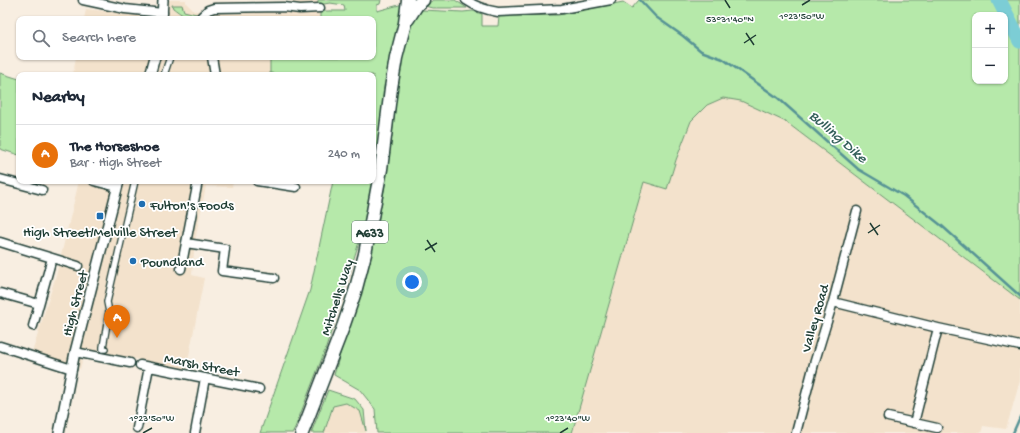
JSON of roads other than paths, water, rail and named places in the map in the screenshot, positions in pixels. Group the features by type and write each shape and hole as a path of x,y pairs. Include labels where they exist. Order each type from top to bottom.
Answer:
{"main road":[{"name":"Mitchells Way","path":"302,433 343,327 355,292 365,254 380,176 396,58 405,24 408,0"},
{"name":"Mitchells Way","path":"405,24 417,5 423,0"}],"street":[{"path":"83,0 163,16 163,0"},
{"path":"466,0 474,5 498,12 562,9 611,0"},
{"path":"202,16 208,10 230,4 300,9 320,8"},
{"path":"151,72 154,60"},
{"path":"165,72 169,60"},
{"path":"212,60 214,72"},
{"path":"0,179 16,182"},
{"path":"24,184 39,187"},
{"name":"High Street","path":"59,433 75,352 118,184"},
{"path":"106,349 103,349 103,346 110,310 107,302 134,184"},
{"path":"181,269 197,184"},
{"path":"276,184 296,187"},
{"name":"Valley Road","path":"796,433 857,211"},
{"path":"0,242 78,266"},
{"path":"186,243 225,249 222,271 274,278"},
{"path":"32,326 52,258"},
{"path":"0,293 39,304"},
{"path":"833,302 938,328 1020,346"},
{"path":"914,423 938,328"},
{"path":"0,346 72,369"},
{"path":"75,352 130,363"},
{"name":"Marsh Street","path":"140,365 259,389"},
{"path":"137,428 149,367"},
{"path":"195,433 205,378"},
{"path":"888,417 936,428"}],"waterway":[{"name":"Bulling Dike","path":"640,0 656,17 701,51 723,59 778,98 858,169 904,196 942,226 1020,296"},
{"path":"999,0 1020,41"},
{"name":"Bulling Dike","path":"1013,433 1020,417"}],"place":[{"name":"Fulton's Foods","path":"142,204"},
{"name":"High Street/Melville Street","path":"100,216"},
{"name":"Poundland","path":"133,261"},
{"name":"The Horseshoe","path":"117,338"}]}
